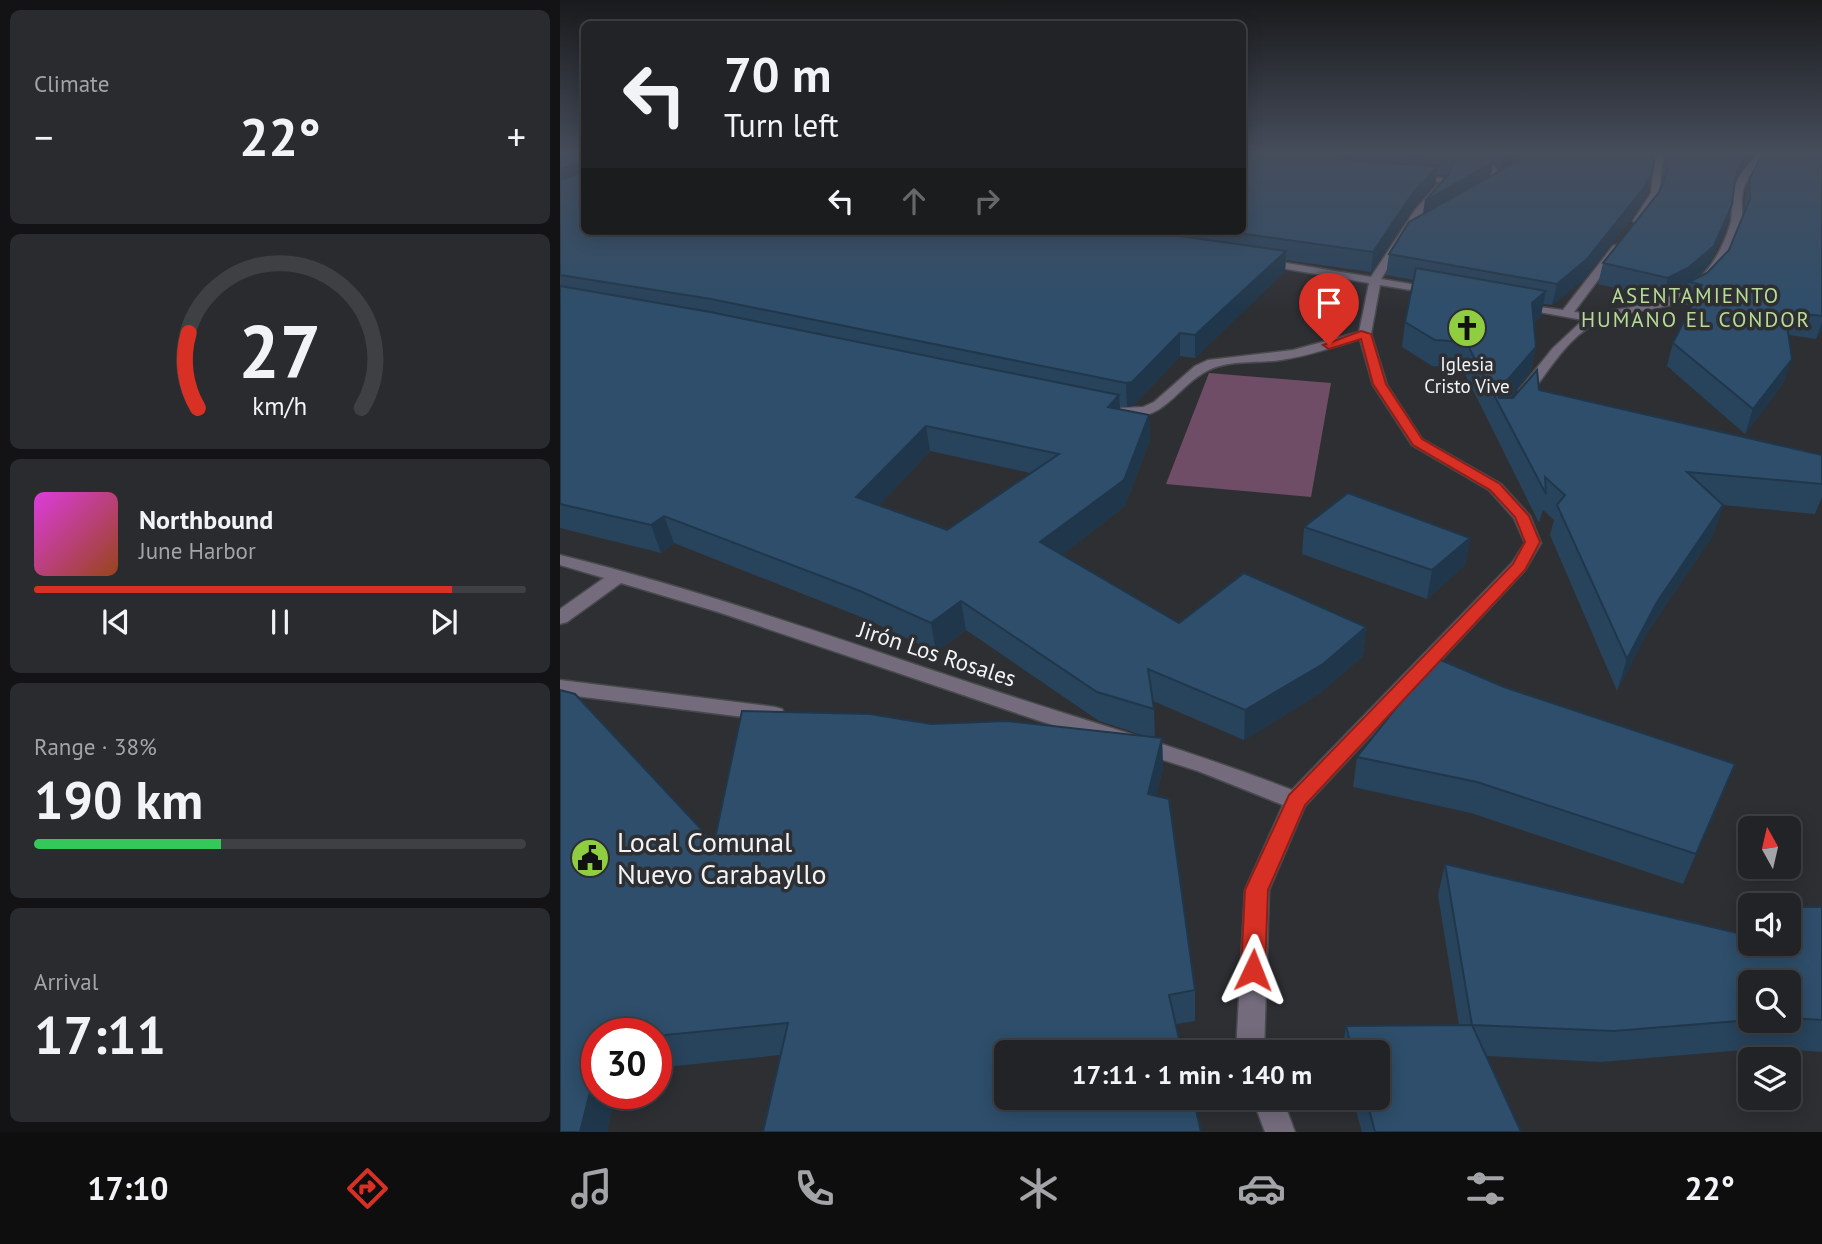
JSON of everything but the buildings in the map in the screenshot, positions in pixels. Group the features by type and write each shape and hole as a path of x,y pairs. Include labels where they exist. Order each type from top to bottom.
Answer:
{"street":[{"path":"1250,1040 1256,890 1296,801 1519,566 1532,542 1522,516 1495,487 1417,442 1380,384 1365,334 1375,279 1424,206"},
{"path":"1631,230 1648,206"},
{"path":"1511,304 1596,319 1673,302 1695,290 1715,268 1737,217 1737,206"},
{"path":"1403,239 1424,226"},
{"path":"1566,314 1623,240"},
{"path":"1253,261 1443,292"},
{"path":"1518,400 1568,340 1596,319"},
{"path":"1100,409 1127,414 1146,411 1163,404 1186,380 1211,363 1280,357 1365,334"},
{"name":"Jirón Los Rosales","path":"560,560 725,608 862,656 1206,765 1296,801"},
{"path":"560,618 618,577"},
{"path":"560,687 789,716"},
{"path":"1033,732 1099,732"},
{"path":"1272,1110 1280,1132"}],"shaded area":[{"path":"1209,373 1331,383 1311,497 1166,484"}],"place":[{"name":"Iglesia Cristo Vive","path":"1467,328"},
{"name":"Local Comunal Nuevo Carabayllo","path":"590,858"}],"district":[{"name":"ASENTAMIENTO HUMANO EL CONDOR","path":"1696,308"}],"route":[{"path":"1253,970 1256,890 1296,801 1519,566 1532,542 1522,516 1495,487 1417,442 1380,384 1365,334 1329,345"}]}
